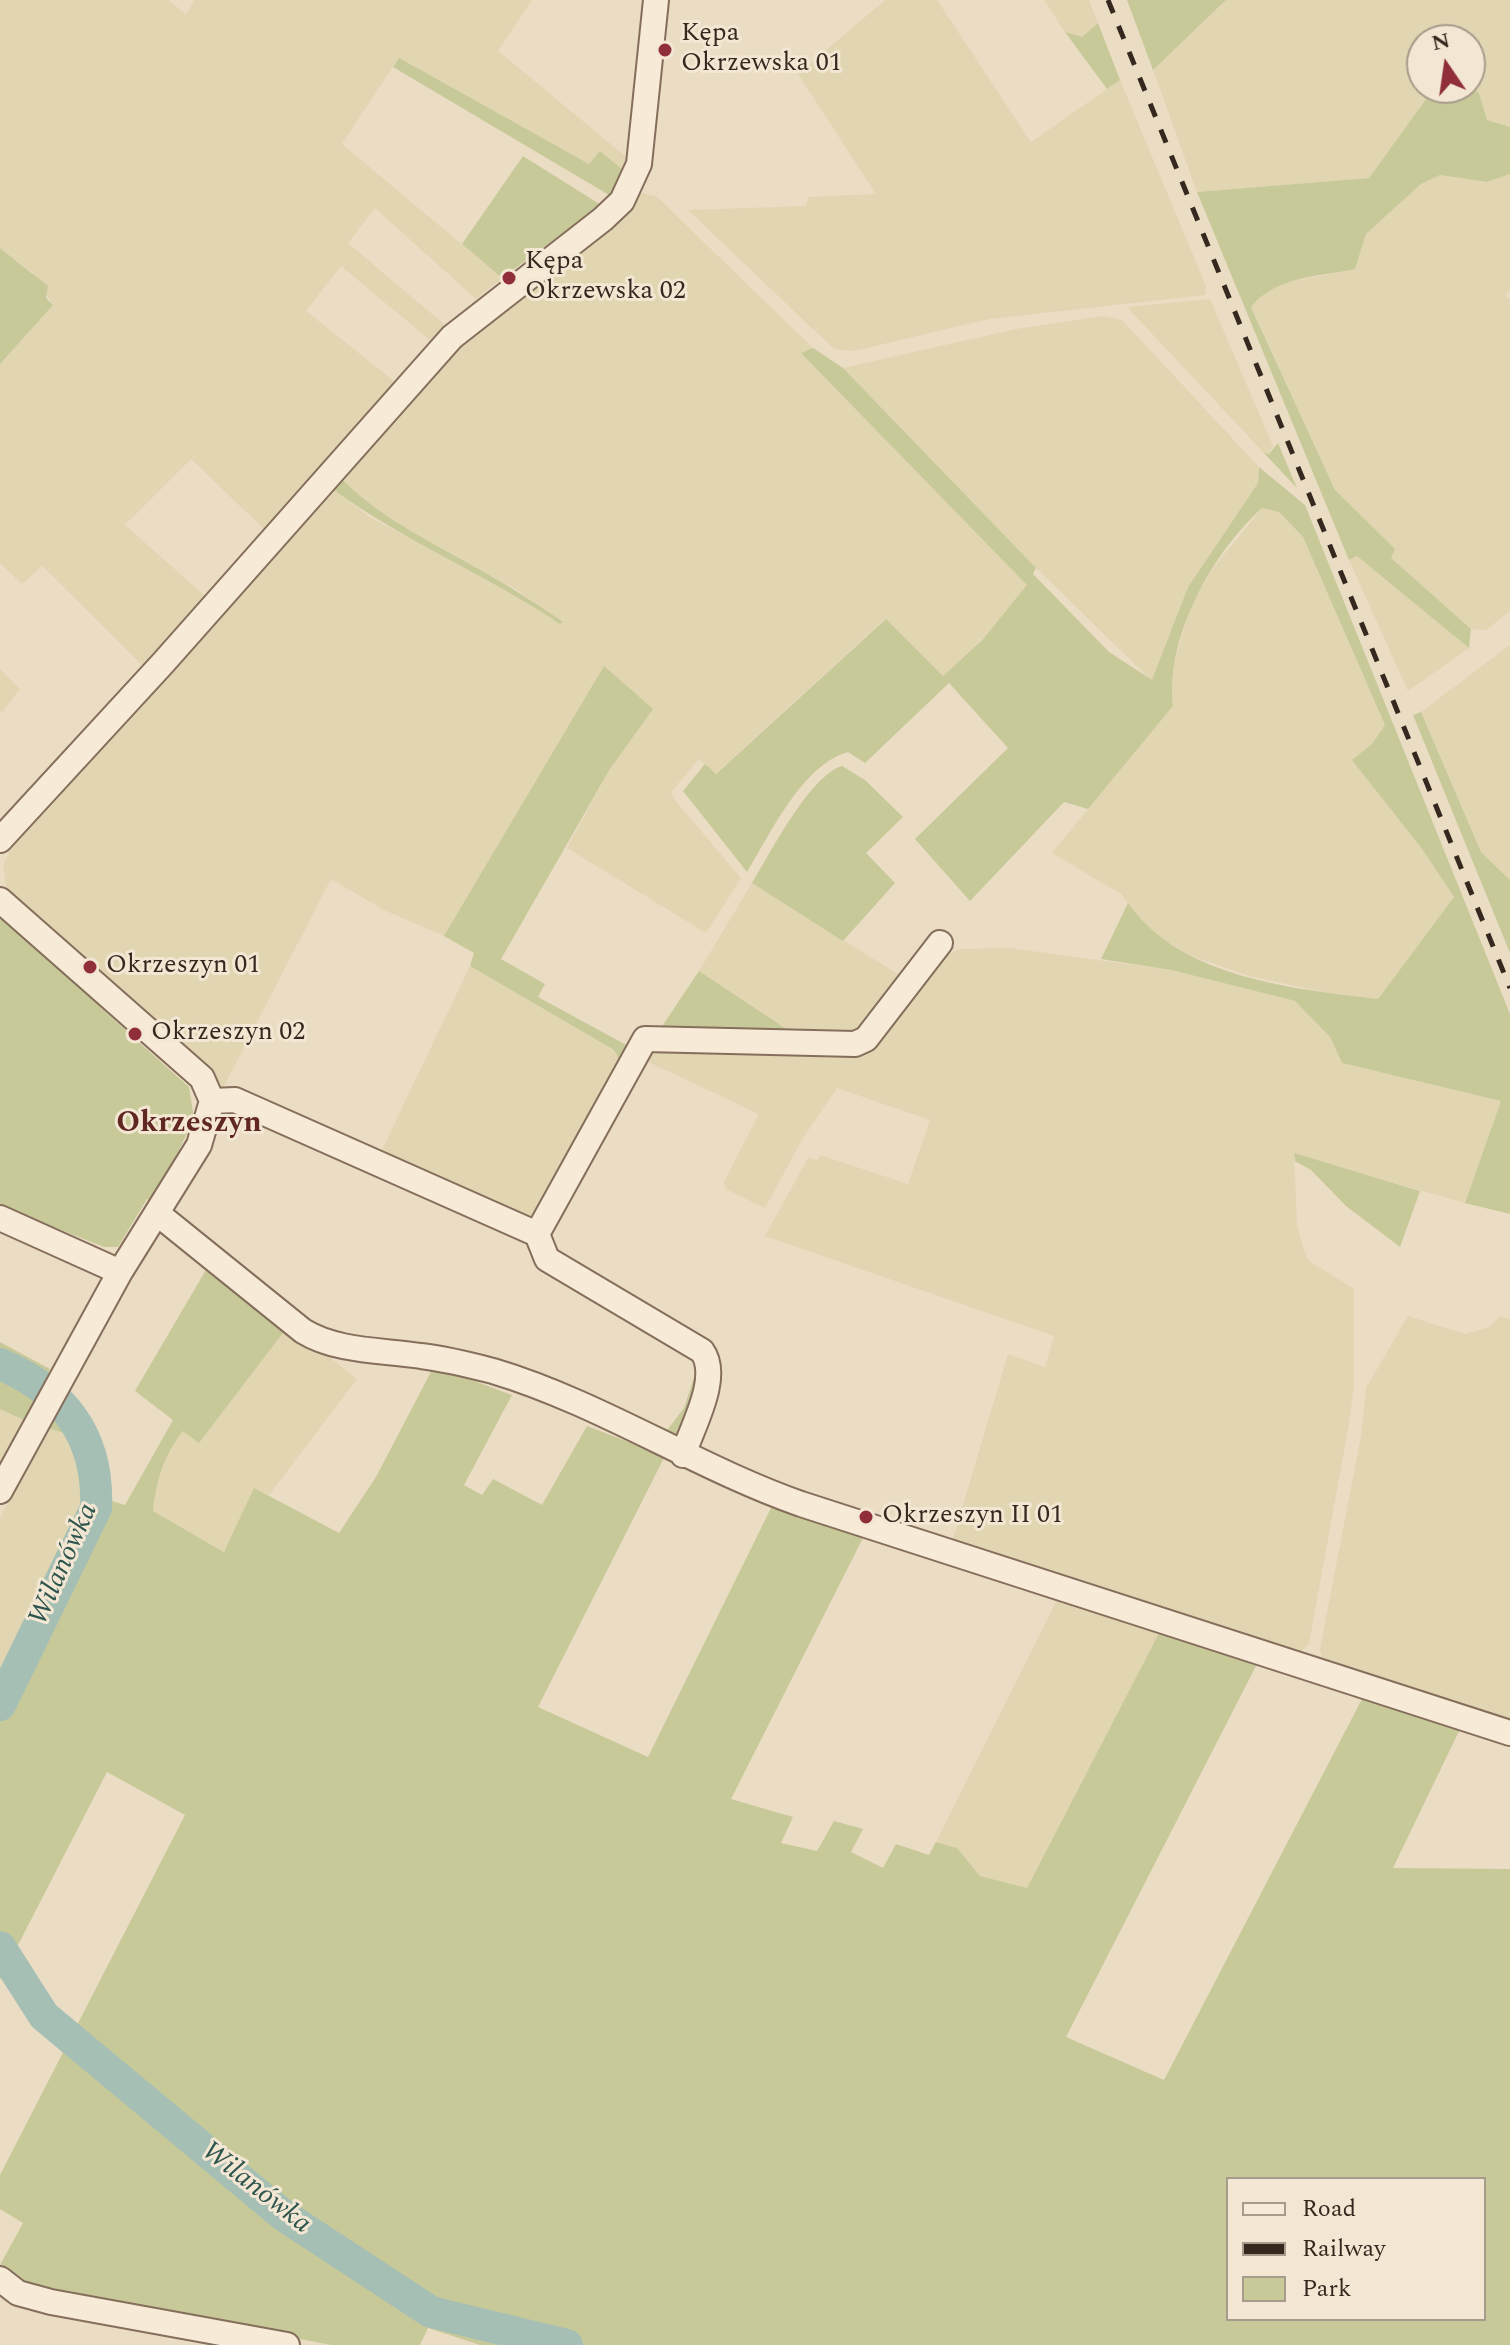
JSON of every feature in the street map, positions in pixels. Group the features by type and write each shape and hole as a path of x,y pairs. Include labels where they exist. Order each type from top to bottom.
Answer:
{"street":[{"path":"0,840 163,663 452,337 594,227 622,201 639,164 656,0"},
{"path":"0,900 202,1078 212,1101 199,1145 120,1272 0,1491"},
{"path":"537,1234 645,1039 855,1044 866,1039 940,943"},
{"path":"212,1101 235,1100 537,1234 547,1259 691,1343 706,1356 709,1377 683,1455"},
{"path":"158,1214 311,1336 327,1343 426,1356 493,1371 563,1398 748,1485 872,1529 1510,1733"},
{"path":"0,1218 120,1272"},
{"path":"0,2279 18,2293 51,2302 287,2345"}],"shaded area":[{"path":"0,0 168,0 186,14 195,0 532,0 498,51 630,160 623,170 589,164 398,59 342,144 502,278 476,299 375,208 348,243 446,326 430,340 341,266 306,311 395,382 278,512 266,531 191,459 125,525 206,597 143,666 42,566 22,584 0,563 0,364 53,305 32,272 0,248"},
{"path":"885,0 937,0 1031,142 1120,80 1206,286 1205,295 989,319 854,351 834,349 688,210 806,206 808,197 876,194 798,74"},
{"path":"1044,0 1089,0 1098,23 1082,37 1065,32"},
{"path":"1226,0 1510,0 1510,127 1487,120 1482,104 1486,104 1486,24 1406,24 1406,104 1422,104 1369,178 1197,192 1153,70"},
{"path":"1510,174 1510,290 1505,295 1510,300 1510,611 1486,630 1471,629 1391,558 1394,549 1335,490 1251,306 1264,291 1279,284 1355,269 1366,234 1421,184 1440,175 1487,182"},
{"path":"641,193 656,196 813,348 802,353 1028,585 981,640 943,676 885,619 715,774 699,759 671,792 741,878 706,933 567,848 610,769 652,710 444,936 384,910 331,879 223,1088 77,951 72,955 18,905 6,885 3,865 12,847 138,704 335,491 371,518 509,589 562,622 517,590 391,520 363,501 340,477 436,370 487,320 625,212"},
{"path":"1210,299 1273,446 1269,454 1264,453 1127,307"},
{"path":"1103,316 1122,320 1259,467 1258,483 1188,587 1152,681 1036,568 843,368 1016,329"},
{"path":"1262,508 1279,512 1303,537 1385,725 1372,744 1353,760 1422,849 1454,897 1378,999 1323,992 1249,976 1192,956 1157,936 1140,921 1121,894 1052,853 1173,706 1170,678 1190,607 1214,567"},
{"path":"1357,555 1469,648 1408,691 1349,560"},
{"path":"1510,645 1510,880 1481,852 1421,712"},
{"path":"0,669 20,689 2,712 0,710"},
{"path":"752,883 904,978 859,1035 800,1038 699,971"},
{"path":"1009,948 1171,970 1295,1001 1330,1037 1342,1063 1501,1101 1465,1203 1294,1154 1297,1224 1303,1248 1309,1261 1354,1289 1354,1386 1349,1424 1309,1644 1296,1656 952,1542 1008,1354 1045,1367 1054,1336 765,1236 808,1158 818,1160 820,1155 908,1184 930,1120 837,1088 803,1138 765,1208 726,1189 724,1182 759,1114 640,1058 658,1046 843,1051 936,961 960,949"},
{"path":"470,966 614,1050 621,1063 531,1221 378,1158"},
{"path":"1408,1316 1465,1334 1490,1327 1500,1316 1510,1319 1510,1723 1328,1667 1322,1658 1320,1649 1361,1436 1366,1388"},
{"path":"286,1329 313,1344 357,1379 269,1495 254,1488 225,1552 153,1511 157,1477 166,1454 184,1430 199,1443"},
{"path":"0,1409 26,1421 0,1468"},
{"path":"47,1428 69,1433 83,1466 86,1485 63,1556 0,1694 0,1518"},
{"path":"1059,1596 1160,1631 1027,1888 980,1876 957,1848 936,1842"}],"green space":[{"path":"1127,0 1226,0 1153,70"},
{"path":"1098,23 1120,80 1107,89 1065,32 1082,37"},
{"path":"399,58 589,164 600,151 623,170 616,191 609,195 393,67"},
{"path":"1422,104 1482,104 1487,120 1510,127 1510,174 1487,182 1440,175 1421,184 1366,234 1355,269 1285,283 1261,297 1251,307 1335,490 1395,549 1391,558 1471,629 1469,648 1357,556 1349,560 1197,192 1369,178"},
{"path":"523,156 601,205 502,278 462,244"},
{"path":"0,248 48,286 46,298 53,305 0,364"},
{"path":"813,348 843,368 1036,568 1033,574 1109,652 1152,680 1188,587 1258,483 1259,467 1305,505 1510,1014 1510,1214 1465,1203 1501,1101 1342,1063 1330,1037 1295,1001 1171,970 1101,959 1128,903 1150,928 1177,948 1208,964 1276,984 1378,999 1454,897 1422,849 1352,760 1372,744 1385,725 1303,537 1279,512 1262,508 1243,527 1210,572 1184,625 1176,653 1172,680 1173,706 1088,809 1064,802 970,901 915,839 1008,748 949,683 865,763 848,752 831,759 816,771 789,802 747,872 683,791 705,764 716,774 886,619 943,676 982,640 1027,585 801,353"},
{"path":"1278,443 1297,488 1264,453 1269,454"},
{"path":"340,477 396,522 511,588 563,622 560,624 358,507 331,488"},
{"path":"604,666 653,709 610,769 501,959 545,984 538,997 630,1047 621,1063 614,1050 470,966 474,953 444,936"},
{"path":"1421,712 1481,852 1510,880 1510,953 1413,715"},
{"path":"842,766 865,780 903,817 866,853 895,883 843,941 752,883 804,799 830,772"},
{"path":"0,919 89,993 102,1009 189,1087 194,1118 155,1202 147,1199 118,1247 104,1247 0,1206"},
{"path":"699,971 800,1038 657,1034"},
{"path":"1294,1153 1420,1191 1400,1247 1346,1206 1311,1170 1295,1161"},
{"path":"210,1263 286,1329 199,1443 183,1431 170,1450 159,1478 153,1511 224,1552 254,1488 339,1533 376,1477 434,1366 512,1395 464,1485 482,1495 493,1479 542,1505 587,1426 665,1456 538,1707 648,1757 772,1506 864,1536 731,1799 793,1817 781,1843 817,1851 834,1821 863,1829 851,1852 883,1868 896,1844 929,1855 936,1842 957,1848 980,1876 1027,1888 1160,1631 1257,1664 1066,2037 1164,2080 1363,1697 1461,1727 1393,1868 1510,1869 1510,2345 480,2345 428,2328 420,2345 331,2345 36,2288 11,2277 0,2265 23,2223 0,2209 0,2175 185,1815 107,1772 0,1980 0,1694 63,1556 86,1485 83,1466 69,1434 47,1428 67,1389 96,1440 103,1469 102,1498 125,1505 173,1420 135,1391"},
{"path":"0,1342 50,1369 26,1421 0,1409"},
{"path":"700,1359 688,1428 673,1437 654,1427 668,1429 684,1408"}],"waterway":[{"name":"Wilanówka","path":"0,1364 42,1388 73,1420 84,1438 91,1459 96,1508 0,1705"},
{"name":"Wilanówka","path":"0,1947 44,2016 283,2215 431,2312 567,2345"}],"railway":[{"path":"1108,0 1510,988"}],"place":[{"name":"Kępa Okrzewska 01","path":"665,50"},
{"name":"Kępa Okrzewska 02","path":"509,278"},
{"name":"Okrzeszyn 01","path":"90,967"},
{"name":"Okrzeszyn 02","path":"135,1034"},
{"name":"Okrzeszyn II 01","path":"866,1517"}],"district":[{"name":"Okrzeszyn","path":"189,1125"}]}
